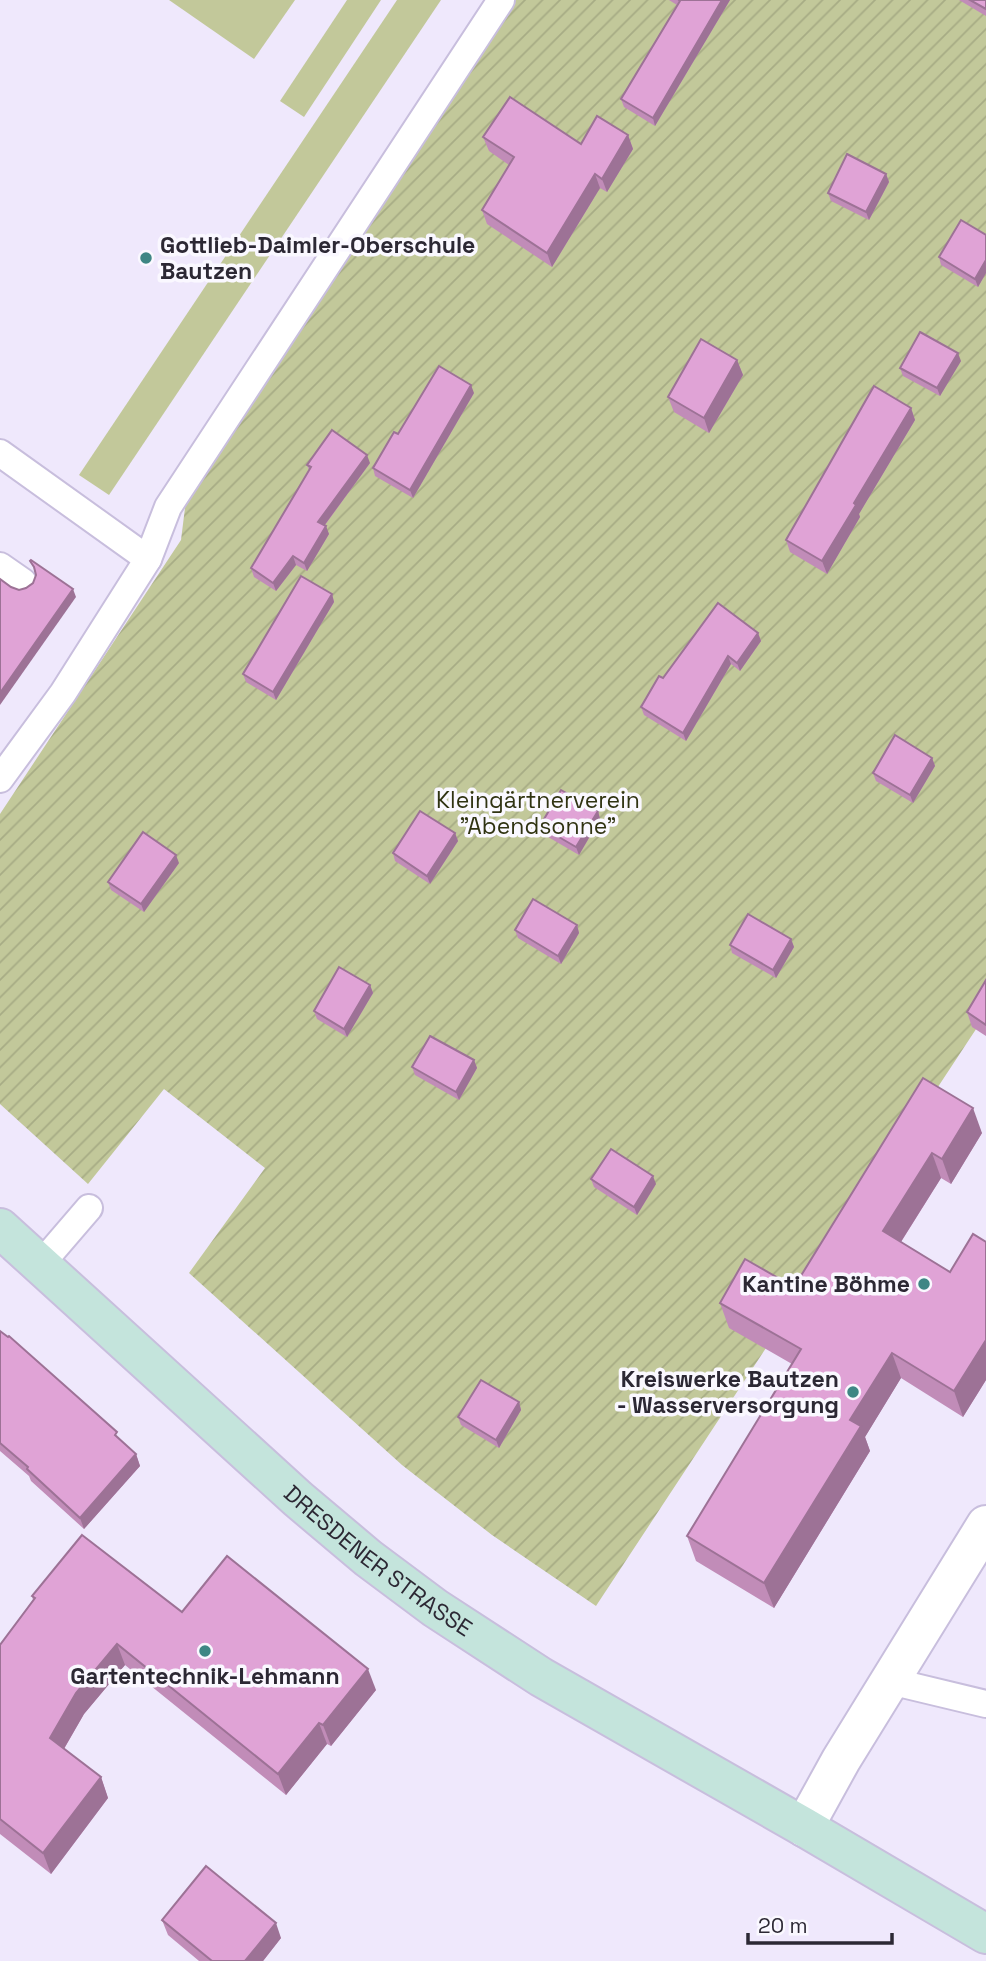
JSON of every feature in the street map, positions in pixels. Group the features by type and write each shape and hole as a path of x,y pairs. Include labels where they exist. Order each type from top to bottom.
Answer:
{"main road":[{"name":"DRESDENER STRASSE","path":"0,1228 298,1499 368,1558 435,1608 541,1677 986,1934"}],"street":[{"path":"804,1827 841,1760 986,1525"}],"lane":[{"path":"0,779 63,693 148,559 168,507 501,0"},
{"path":"0,453 148,559"},
{"path":"0,566 23,582"},
{"path":"40,1265 89,1208"},
{"path":"890,1681 986,1704"}],"green space":[{"path":"169,0 295,0 254,59"},
{"path":"347,0 381,0 304,117 280,101"},
{"path":"397,0 441,0 109,495 79,475"},
{"name":"Kleingärtnerverein \"Abendsonne\"","path":"514,0 986,0 986,1014 596,1606 492,1535 402,1465 189,1273 265,1168 164,1089 88,1184 0,1104 0,814 181,540 186,500"}],"building":[{"path":"679,0 722,0 653,118 621,99"},
{"path":"970,0 986,0 986,9"},
{"path":"510,97 581,144 597,116 628,135 602,179 595,174 547,253 482,210 514,157 483,137"},
{"path":"847,154 886,174 866,212 828,193"},
{"path":"961,220 986,235 986,260 975,279 939,257"},
{"path":"920,332 958,353 937,388 900,368"},
{"path":"701,339 737,360 704,418 668,397"},
{"path":"439,366 471,385 410,490 373,468 394,432 398,434"},
{"path":"874,386 911,408 822,561 786,540"},
{"path":"332,430 367,455 318,522 326,526 304,563 293,556 273,583 251,568 311,467 307,465"},
{"path":"31,560 73,589 0,693 0,579 19,590 26,588 33,583 36,575"},
{"path":"301,576 332,594 273,692 243,674"},
{"path":"718,603 758,633 737,663 728,656 683,733 641,707 659,676 663,678"},
{"path":"895,735 932,758 910,795 873,773"},
{"path":"561,790 598,811 576,847 540,826"},
{"path":"420,811 455,833 427,876 393,853"},
{"path":"143,832 176,855 141,904 108,882"},
{"path":"533,899 577,925 558,956 515,930"},
{"path":"748,914 791,939 773,970 730,945"},
{"path":"339,967 370,985 344,1029 314,1011"},
{"path":"986,980 986,1025 967,1012"},
{"path":"430,1036 474,1060 456,1092 412,1067"},
{"path":"923,1078 973,1108 942,1159 932,1153 883,1231 950,1272 973,1234 986,1242 986,1340 954,1391 892,1353 850,1420 861,1426 764,1583 687,1536 801,1349 720,1303 745,1259 794,1287"},
{"path":"611,1149 653,1176 634,1207 591,1179"},
{"path":"0,1331 117,1432 115,1435 136,1454 80,1518 0,1443"},
{"path":"481,1380 519,1402 496,1440 458,1417"},
{"path":"82,1535 182,1612 227,1556 368,1669 323,1725 319,1723 278,1774 117,1644 76,1693 50,1738 101,1777 43,1853 0,1819 0,1645 35,1598 32,1596"},
{"path":"206,1866 276,1923 245,1961 212,1961 162,1920"}],"place":[{"name":"Gottlieb-Daimler-Oberschule Bautzen","path":"146,258"},
{"name":"Kantine Böhme","path":"924,1284"},
{"name":"Kreiswerke Bautzen - Wasserversorgung","path":"853,1392"},
{"name":"Gartentechnik-Lehmann","path":"205,1651"}]}
